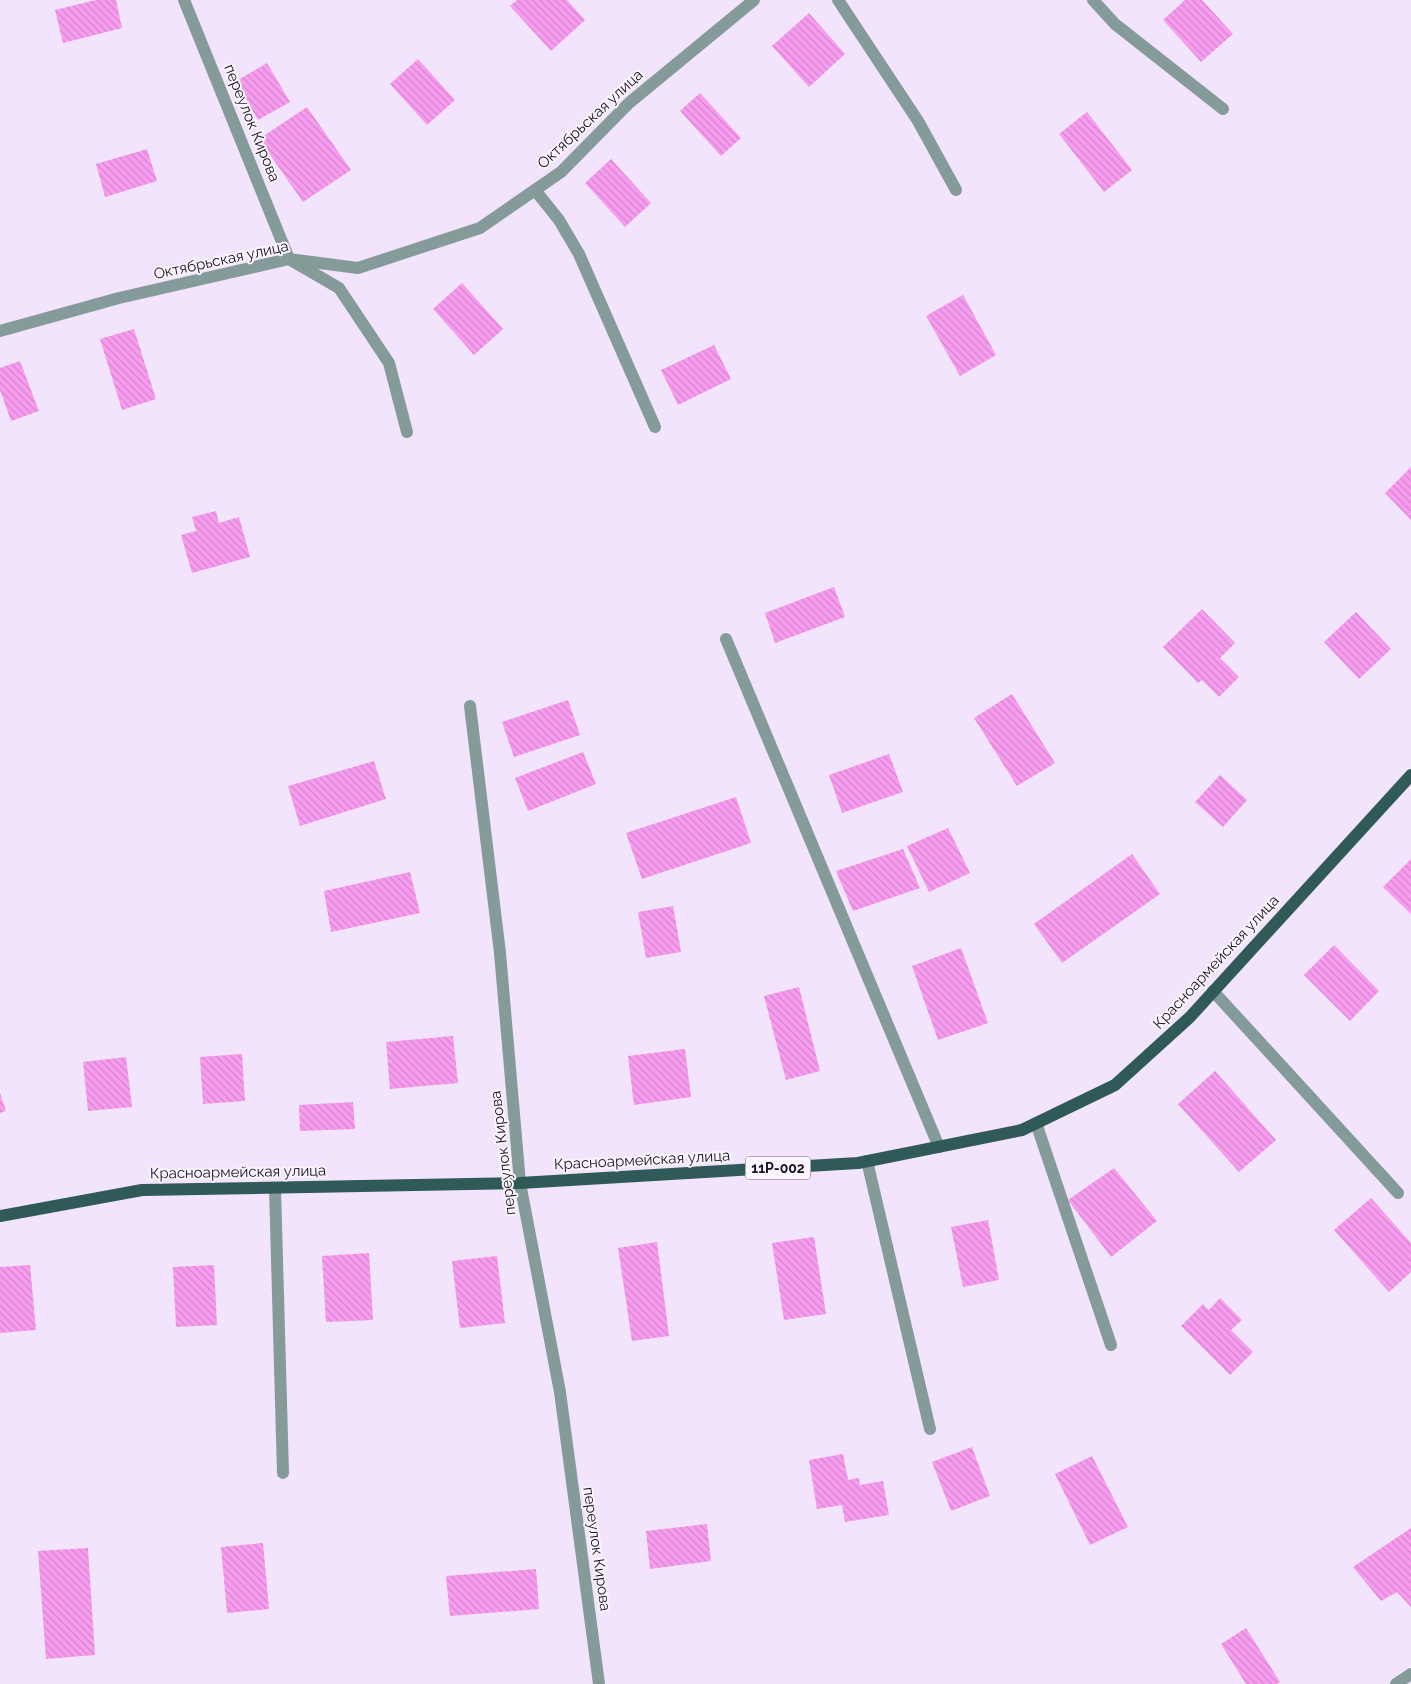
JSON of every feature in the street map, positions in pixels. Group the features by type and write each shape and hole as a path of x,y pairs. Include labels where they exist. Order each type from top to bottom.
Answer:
{"main road":[{"name":"Красноармейская улица","path":"0,1216 142,1190 520,1183 858,1163 1022,1130 1115,1085 1190,1018 1411,775"}],"street":[{"name":"переулок Кирова","path":"184,0 289,259"},
{"name":"Октябрьская улица","path":"0,331 119,298 289,259 358,268 480,228 560,172 629,103 754,0"},
{"path":"838,0 918,121 956,190"},
{"path":"1093,0 1116,24 1223,109"},
{"path":"535,190 560,220 579,254 655,427"},
{"path":"289,259 339,288 389,363 407,432"},
{"path":"726,639 939,1147"},
{"name":"переулок Кирова","path":"470,706 500,953 520,1183 560,1392 599,1684"},
{"path":"1214,991 1398,1193"},
{"path":"1036,1123 1111,1345"},
{"path":"867,1161 930,1429"},
{"path":"275,1188 282,1473"},
{"path":"1396,1684 1411,1674"}],"building":[{"path":"96,0 116,0 122,28 63,43 55,10"},
{"path":"517,0 567,0 585,20 551,51 510,6"},
{"path":"1185,0 1202,0 1233,34 1201,62 1163,20"},
{"path":"809,13 845,54 809,87 772,46"},
{"path":"418,59 455,100 427,125 390,84"},
{"path":"267,63 290,102 258,120 236,81"},
{"path":"700,93 741,138 721,156 680,111"},
{"path":"307,107 351,170 303,202 259,139"},
{"path":"1087,112 1132,170 1104,192 1059,134"},
{"path":"147,149 157,181 105,197 96,164"},
{"path":"611,159 651,203 625,227 585,183"},
{"path":"462,283 503,329 474,355 433,309"},
{"path":"963,295 996,355 960,376 926,316"},
{"path":"134,329 156,399 122,410 100,339"},
{"path":"714,345 731,379 678,405 661,370"},
{"path":"20,361 39,411 11,421 0,390 0,368"},
{"path":"1411,467 1411,520 1385,493"},
{"path":"216,511 219,523 239,517 250,557 192,573 181,535 196,531 192,517"},
{"path":"834,587 845,617 775,643 765,613"},
{"path":"1202,609 1235,643 1220,658 1239,677 1219,697 1202,680 1198,683 1163,647"},
{"path":"1356,612 1391,649 1359,679 1324,642"},
{"path":"1012,694 1055,763 1017,786 974,718"},
{"path":"568,700 580,735 514,757 502,722"},
{"path":"583,752 596,784 528,811 515,778"},
{"path":"889,754 903,792 842,813 829,775"},
{"path":"374,761 386,799 300,826 288,786"},
{"path":"1220,775 1247,800 1223,827 1195,802"},
{"path":"736,797 751,843 642,879 626,833"},
{"path":"948,828 970,873 929,892 907,846"},
{"path":"903,849 920,888 853,911 836,871"},
{"path":"1132,854 1160,894 1062,963 1034,924"},
{"path":"1411,859 1411,914 1383,887"},
{"path":"410,872 420,913 331,932 324,891"},
{"path":"673,906 681,952 646,958 638,912"},
{"path":"1334,945 1379,991 1350,1021 1304,975"},
{"path":"961,948 988,1023 938,1040 912,966"},
{"path":"799,987 820,1071 786,1080 764,996"},
{"path":"453,1036 458,1083 390,1089 386,1042"},
{"path":"685,1049 691,1097 634,1105 628,1056"},
{"path":"242,1054 245,1101 203,1104 200,1057"},
{"path":"126,1057 132,1107 88,1111 83,1062"},
{"path":"1215,1071 1276,1140 1239,1172 1178,1104"},
{"path":"0,1093 6,1111 0,1113"},
{"path":"353,1102 355,1129 300,1131 299,1105"},
{"path":"1114,1168 1157,1221 1111,1257 1068,1200"},
{"path":"1371,1198 1411,1243 1411,1272 1389,1292 1334,1230"},
{"path":"988,1220 999,1280 963,1287 951,1227"},
{"path":"814,1237 826,1314 784,1320 772,1243"},
{"path":"657,1242 669,1336 632,1341 618,1248"},
{"path":"369,1253 373,1320 326,1322 322,1256"},
{"path":"497,1256 505,1323 460,1328 452,1261"},
{"path":"30,1265 36,1330 0,1333 0,1267"},
{"path":"214,1265 217,1325 176,1327 173,1267"},
{"path":"1220,1298 1242,1320 1231,1330 1253,1352 1230,1375 1181,1326 1203,1304 1209,1310"},
{"path":"972,1447 990,1496 951,1511 932,1462"},
{"path":"843,1454 848,1480 859,1478 860,1485 883,1481 889,1515 845,1522 842,1505 817,1509 809,1460"},
{"path":"1092,1456 1128,1527 1090,1545 1055,1474"},
{"path":"707,1524 711,1561 650,1569 646,1531"},
{"path":"1411,1528 1411,1607 1397,1592 1381,1601 1353,1567"},
{"path":"263,1543 269,1609 227,1613 221,1547"},
{"path":"88,1548 95,1655 46,1659 38,1551"},
{"path":"536,1569 539,1609 450,1616 446,1576"},
{"path":"1246,1628 1280,1682 1277,1684 1246,1684 1221,1644"}]}
